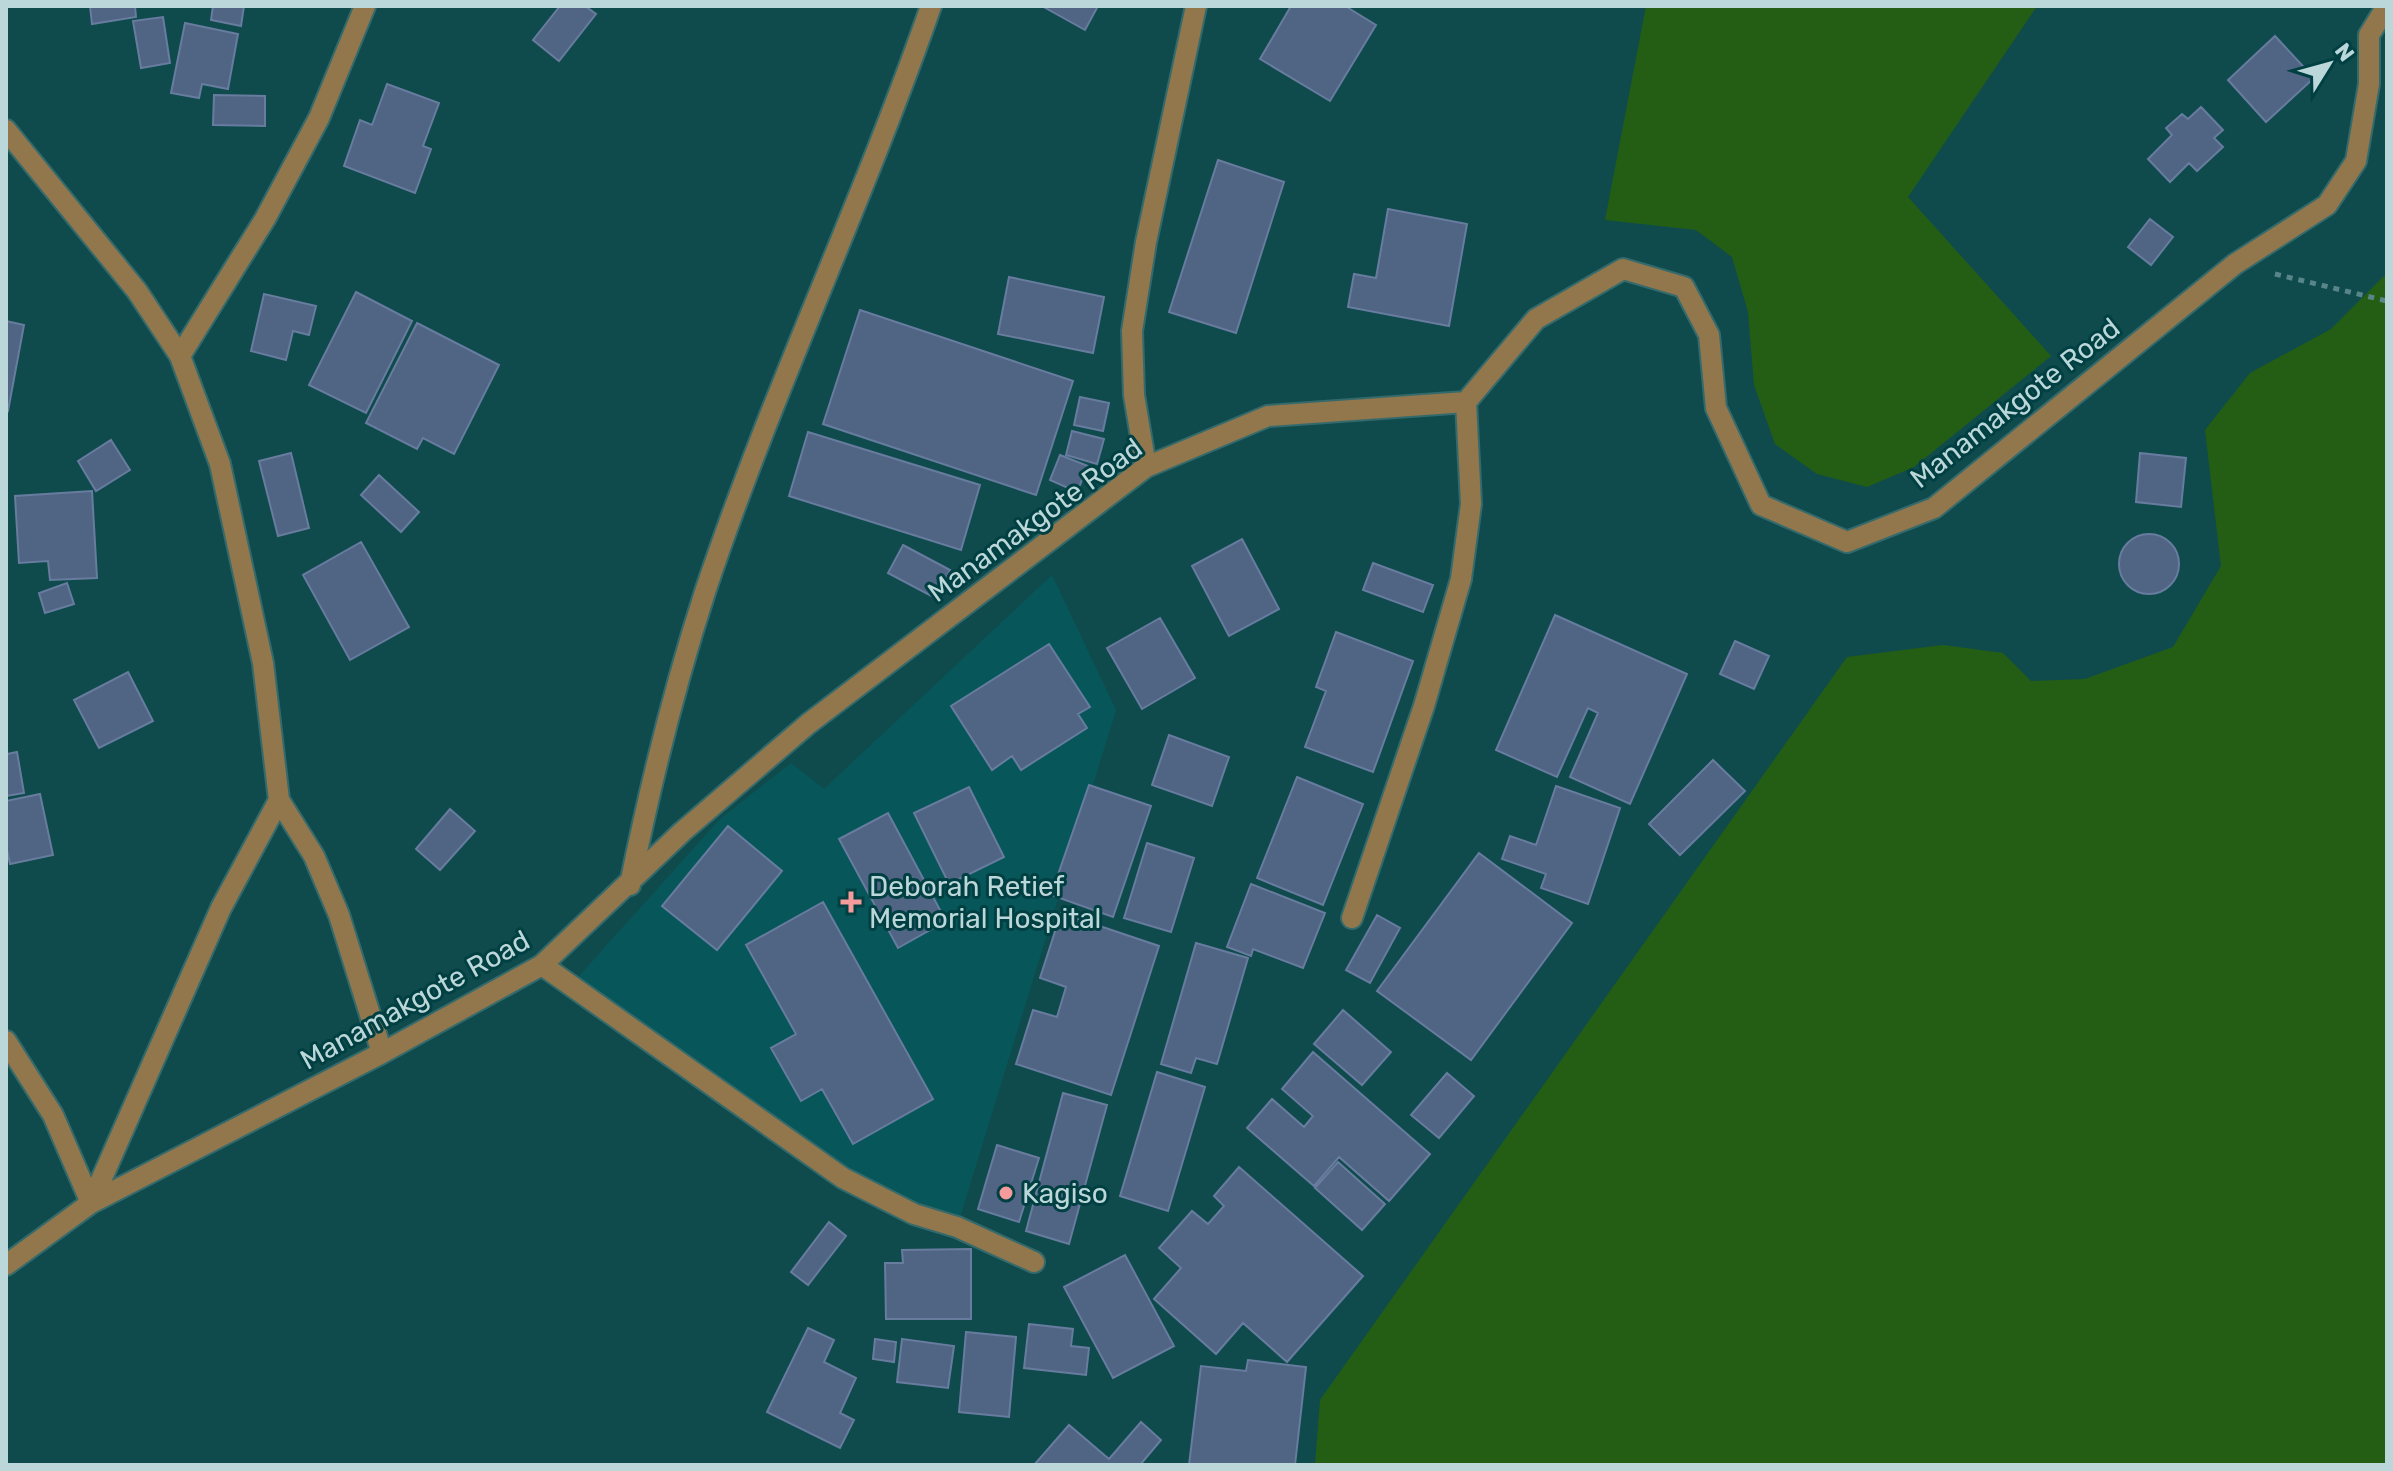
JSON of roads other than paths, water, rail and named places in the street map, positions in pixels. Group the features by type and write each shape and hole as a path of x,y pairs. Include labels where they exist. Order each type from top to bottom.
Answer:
{"street":[{"path":"180,356 265,219 319,118 365,6"},
{"path":"630,885 653,770 705,593 742,491 888,129 931,6"},
{"path":"1146,467 1134,395 1132,331 1146,242 1196,6"},
{"name":"Manamakgote Road","path":"6,1265 91,1203 382,1053 542,965 630,885 682,832 808,724 1146,467 1268,416 1466,402 1536,319 1623,269 1684,287 1709,335 1716,408 1761,505 1847,542 1934,508 2235,264 2327,205 2356,161 2369,84 2369,35 2387,6"},
{"path":"6,130 137,291 180,356 220,464 263,663 279,800 314,856 339,915 382,1053"},
{"path":"6,165 29,162"},
{"path":"1352,918 1424,706 1461,579 1471,504 1466,402"},
{"path":"91,1203 221,908 279,800"},
{"path":"542,965 843,1178 914,1214 957,1227 1034,1262"},
{"path":"6,1041 53,1115 91,1203"}],"place":[{"name":"Deborah Retief Memorial Hospital","path":"851,902"},
{"name":"Kagiso","path":"1006,1193"}]}
